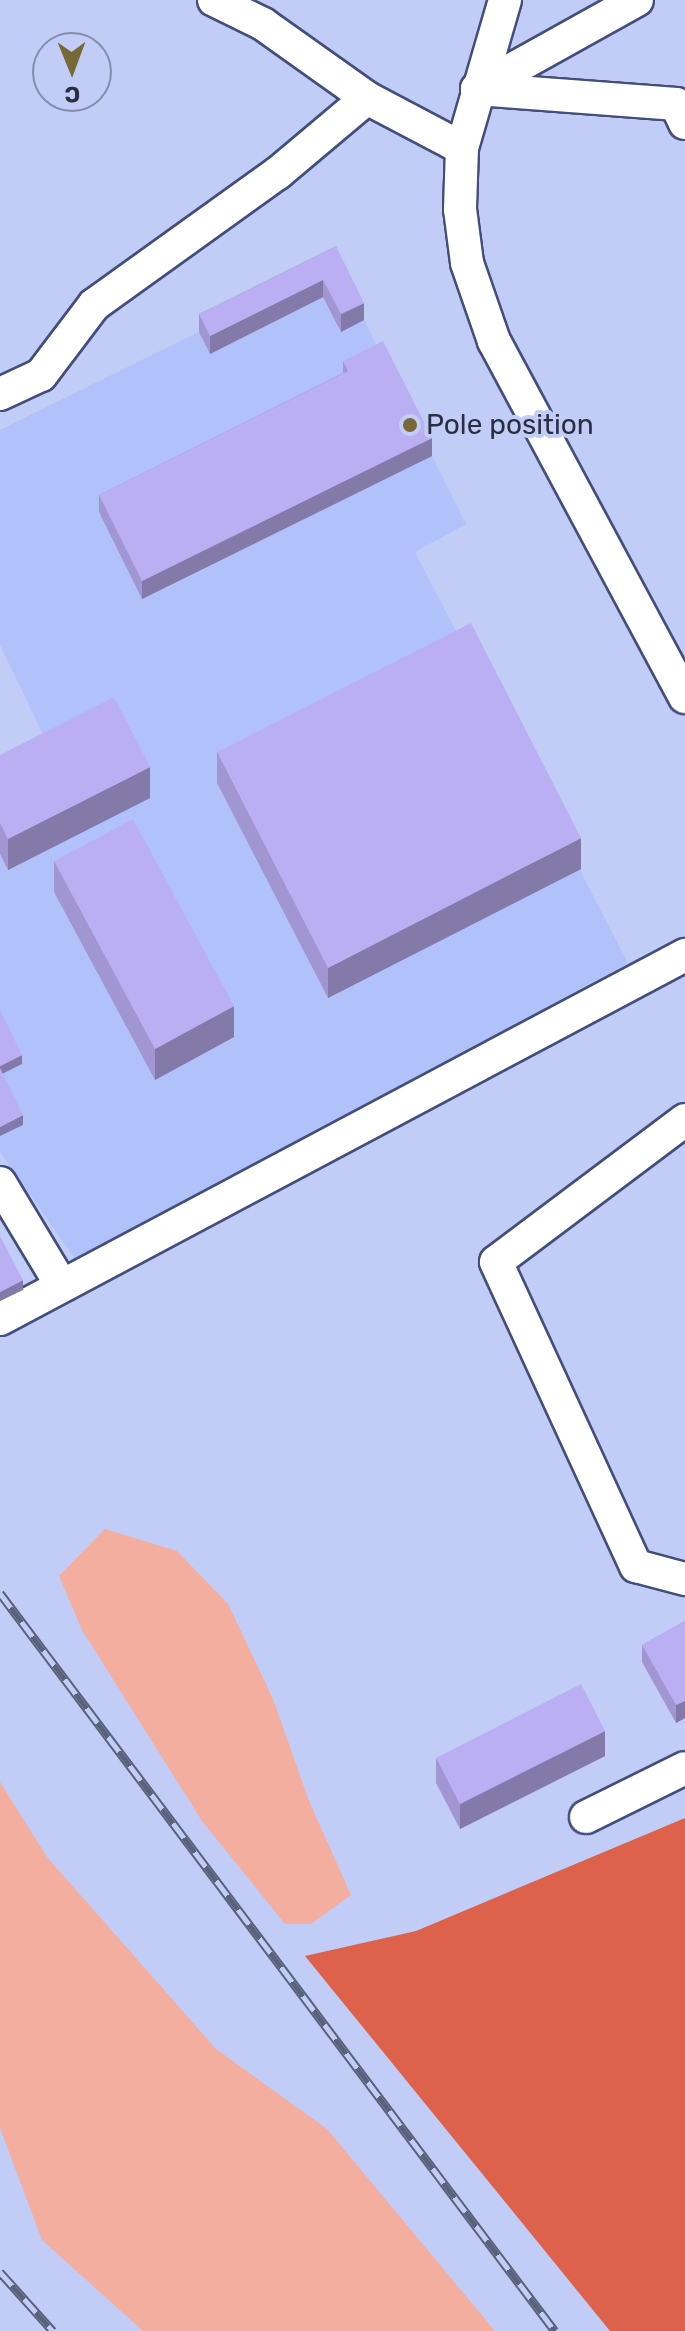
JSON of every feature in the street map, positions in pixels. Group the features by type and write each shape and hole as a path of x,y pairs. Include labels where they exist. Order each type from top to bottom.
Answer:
{"street":[{"path":"214,0 263,24 367,98 462,148"},
{"path":"505,0 462,148 460,209 467,263 494,341 677,660 685,697"},
{"path":"477,89 637,0"},
{"path":"477,89 676,104 685,123"},
{"path":"0,394 41,375 94,305 278,173 367,98"},
{"path":"0,1319 60,1283 685,955"},
{"path":"685,1120 496,1262 636,1566 685,1579"},
{"path":"0,1183 60,1283"},
{"path":"586,1817 685,1768"}],"shaded area":[{"path":"336,264 466,524 415,552 628,963 78,1263 0,1152 0,774 49,747 0,645 0,430"},
{"path":"105,1529 177,1551 228,1604 273,1699 309,1801 351,1895 311,1924 285,1924 202,1821 82,1630 59,1576"},
{"path":"0,1782 47,1857 216,2049 327,2129 495,2331 143,2331 42,2240 0,2128"},
{"path":"685,1818 685,2331 610,2331 305,1956 416,1931"}],"building":[{"path":"336,246 364,303 341,314 323,280 210,336 199,314"},
{"path":"383,341 432,438 142,581 99,495 348,371 343,361"},
{"path":"471,623 581,838 328,968 217,752"},
{"path":"114,697 150,767 8,839 0,823 0,755"},
{"path":"133,819 234,1006 155,1049 54,861"},
{"path":"0,1010 22,1055 0,1066"},
{"path":"0,1068 23,1115 0,1127"},
{"path":"0,1236 23,1280 0,1292"},
{"path":"685,1621 685,1701 676,1705 642,1645"},
{"path":"581,1684 605,1731 460,1804 436,1758"}],"railway":[{"path":"0,1593 555,2331"},
{"path":"0,2272 53,2331"}],"place":[{"name":"Pole position","path":"410,425"}]}
